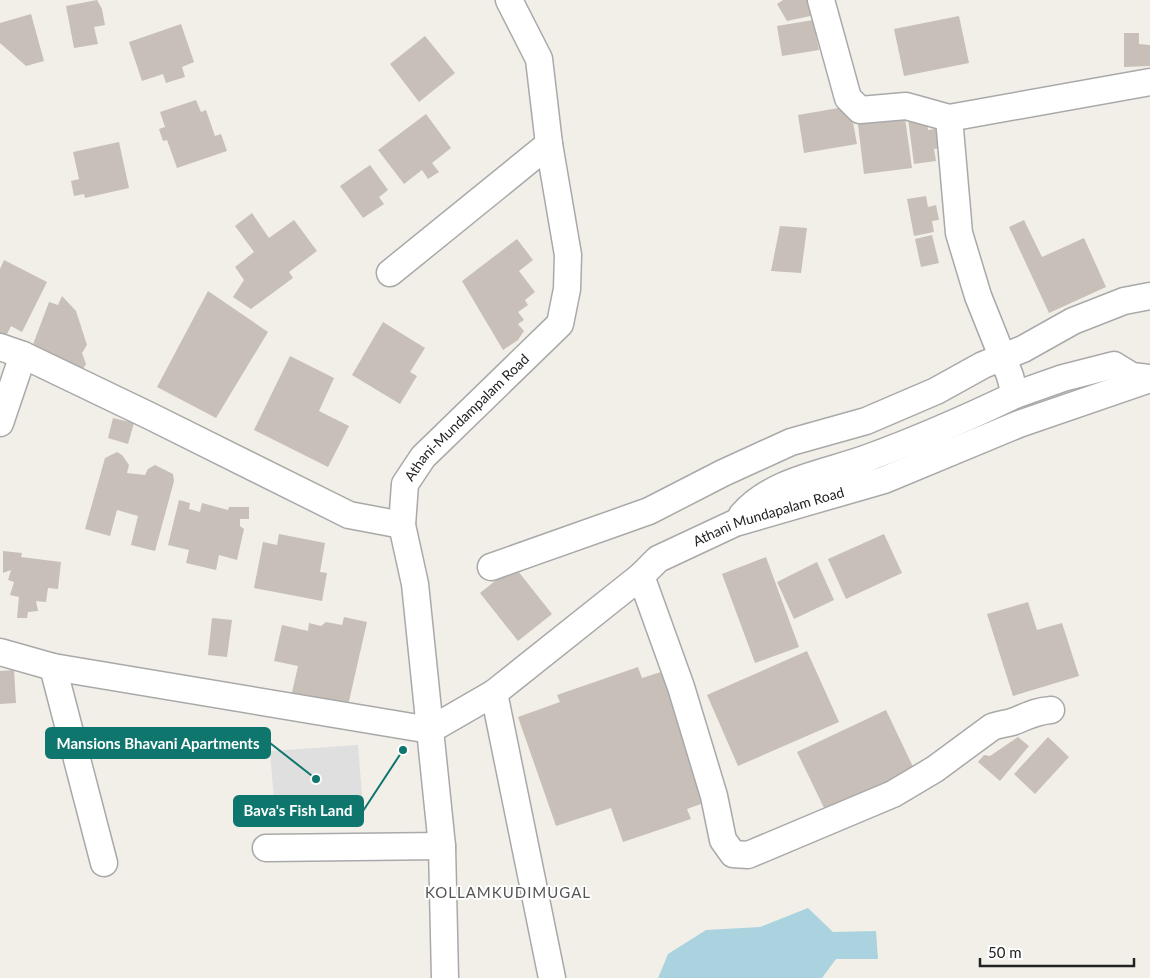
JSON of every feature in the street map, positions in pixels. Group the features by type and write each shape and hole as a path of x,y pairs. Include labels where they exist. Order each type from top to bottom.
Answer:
{"street":[{"name":"Athani-Mundampalam Road","path":"444,978 442,846 415,584 402,525 405,484 423,457 560,324 567,289 568,255 549,144 539,59 510,0"},
{"path":"822,0 848,98 860,110 906,106 949,118 1150,82"},
{"path":"949,118 960,233 978,296 1003,357 1015,395"},
{"path":"390,273 549,144"},
{"path":"491,567 650,511 723,473 790,442 866,421 936,391 1003,357 1024,349 1073,321 1124,301 1150,296"},
{"path":"0,423 12,351 350,515 402,525"},
{"path":"735,523 750,506 787,484 868,458 913,441 1015,395 1063,378 1114,365 1132,376 1150,379"},
{"name":"Athani Mundapalam Road","path":"430,730 494,693 641,576 658,559 735,523 884,480 1019,424 1150,379"},
{"path":"641,576 682,687 714,796 723,840 733,854 748,855 893,794 935,769 992,727 1001,723 1010,723 1037,711 1051,710"},
{"path":"0,652 53,667 430,730"},
{"path":"53,667 104,863"},
{"path":"494,693 552,978"},
{"path":"266,848 442,846"}],"shaded area":[{"path":"358,745 363,807 275,813 270,751"}],"water":[{"path":"808,908 833,932 876,931 878,959 836,959 822,978 658,978 668,954 706,930 760,927"}],"building":[{"path":"97,0 102,9 105,25 94,27 98,44 74,48 66,6"},
{"path":"783,0 818,0 824,13 787,21 777,4"},
{"path":"31,14 44,61 26,66 0,43 0,23"},
{"path":"959,16 969,63 904,76 894,29"},
{"path":"813,20 819,50 782,56 777,26"},
{"path":"181,24 194,62 182,67 185,77 166,83 163,74 142,81 129,42"},
{"path":"1124,33 1139,33 1139,44 1150,45 1150,66 1124,67"},
{"path":"425,36 455,73 419,102 390,64"},
{"path":"196,100 201,112 206,110 215,136 221,134 227,151 177,168 167,140 163,141 159,129 165,127 160,112"},
{"path":"850,106 857,144 804,153 798,115"},
{"path":"904,111 912,168 864,174 857,117"},
{"path":"426,114 451,148 432,163 439,172 428,179 422,170 404,184 378,150"},
{"path":"926,116 928,130 941,128 944,148 934,149 936,161 914,164 908,119"},
{"path":"119,142 129,188 85,198 84,194 74,196 71,181 79,179 73,152"},
{"path":"370,165 388,190 379,197 384,204 363,218 340,186"},
{"path":"926,196 928,207 936,205 939,220 932,221 934,232 914,236 907,199"},
{"path":"252,213 269,238 294,220 317,251 289,272 293,278 251,309 233,297 244,280 235,267 254,252 235,226"},
{"path":"1024,220 1042,257 1084,238 1106,287 1049,313 1009,227"},
{"path":"780,226 807,228 801,273 771,271"},
{"path":"932,235 939,263 921,267 915,239"},
{"path":"517,239 533,260 519,271 535,292 525,300 528,305 518,312 524,320 518,324 524,331 518,340 503,350 462,281"},
{"path":"4,260 47,282 22,332 11,326 5,338 0,336 0,269"},
{"path":"208,291 268,332 216,418 157,387"},
{"path":"62,296 76,311 87,345 82,353 86,364 74,384 26,363 49,302 58,305"},
{"path":"383,322 425,348 410,372 417,376 400,404 352,375"},
{"path":"290,356 334,378 319,411 349,426 328,467 254,430"},
{"path":"113,418 134,423 128,444 108,438"},
{"path":"117,452 122,455 129,465 127,473 145,475 148,469 155,465 173,474 174,481 155,551 131,545 138,516 117,510 110,536 85,529 105,458"},
{"path":"179,500 190,503 189,509 200,512 202,503 228,510 229,507 249,507 249,519 240,519 240,526 244,529 237,560 219,555 216,570 186,563 189,550 168,545"},
{"path":"279,534 325,543 320,572 327,573 322,601 254,588 263,542 277,545"},
{"path":"884,534 902,573 846,599 828,559"},
{"path":"3,551 22,553 21,557 61,562 58,589 48,588 46,602 36,601 38,611 28,612 27,618 17,618 19,597 10,595 14,582 8,580 11,570 3,573"},
{"path":"766,557 799,647 755,663 722,574"},
{"path":"817,562 834,600 794,619 777,582"},
{"path":"514,566 552,614 518,641 480,593"},
{"path":"1028,602 1037,630 1062,623 1079,676 1013,696 987,614"},
{"path":"344,617 367,622 347,710 291,697 298,666 274,661 282,625 308,631 309,623 321,626 326,622 342,625"},
{"path":"212,618 232,620 227,657 208,655"},
{"path":"807,651 839,722 738,766 707,695"},
{"path":"638,667 642,678 667,670 712,800 687,809 691,819 623,842 611,808 556,826 518,717 560,702 557,695"},
{"path":"14,670 16,703 0,704 0,671"},
{"path":"886,710 916,773 827,814 797,752"},
{"path":"1018,737 1029,746 1000,781 978,762 984,755 990,756"},
{"path":"1048,737 1069,757 1035,794 1014,774"}],"place":[{"name":"Bava's Fish Land","path":"403,750"},
{"name":"Mansions Bhavani Apartments","path":"316,779"}],"district":[{"name":"KOLLAMKUDIMUGAL","path":"508,893"}]}
